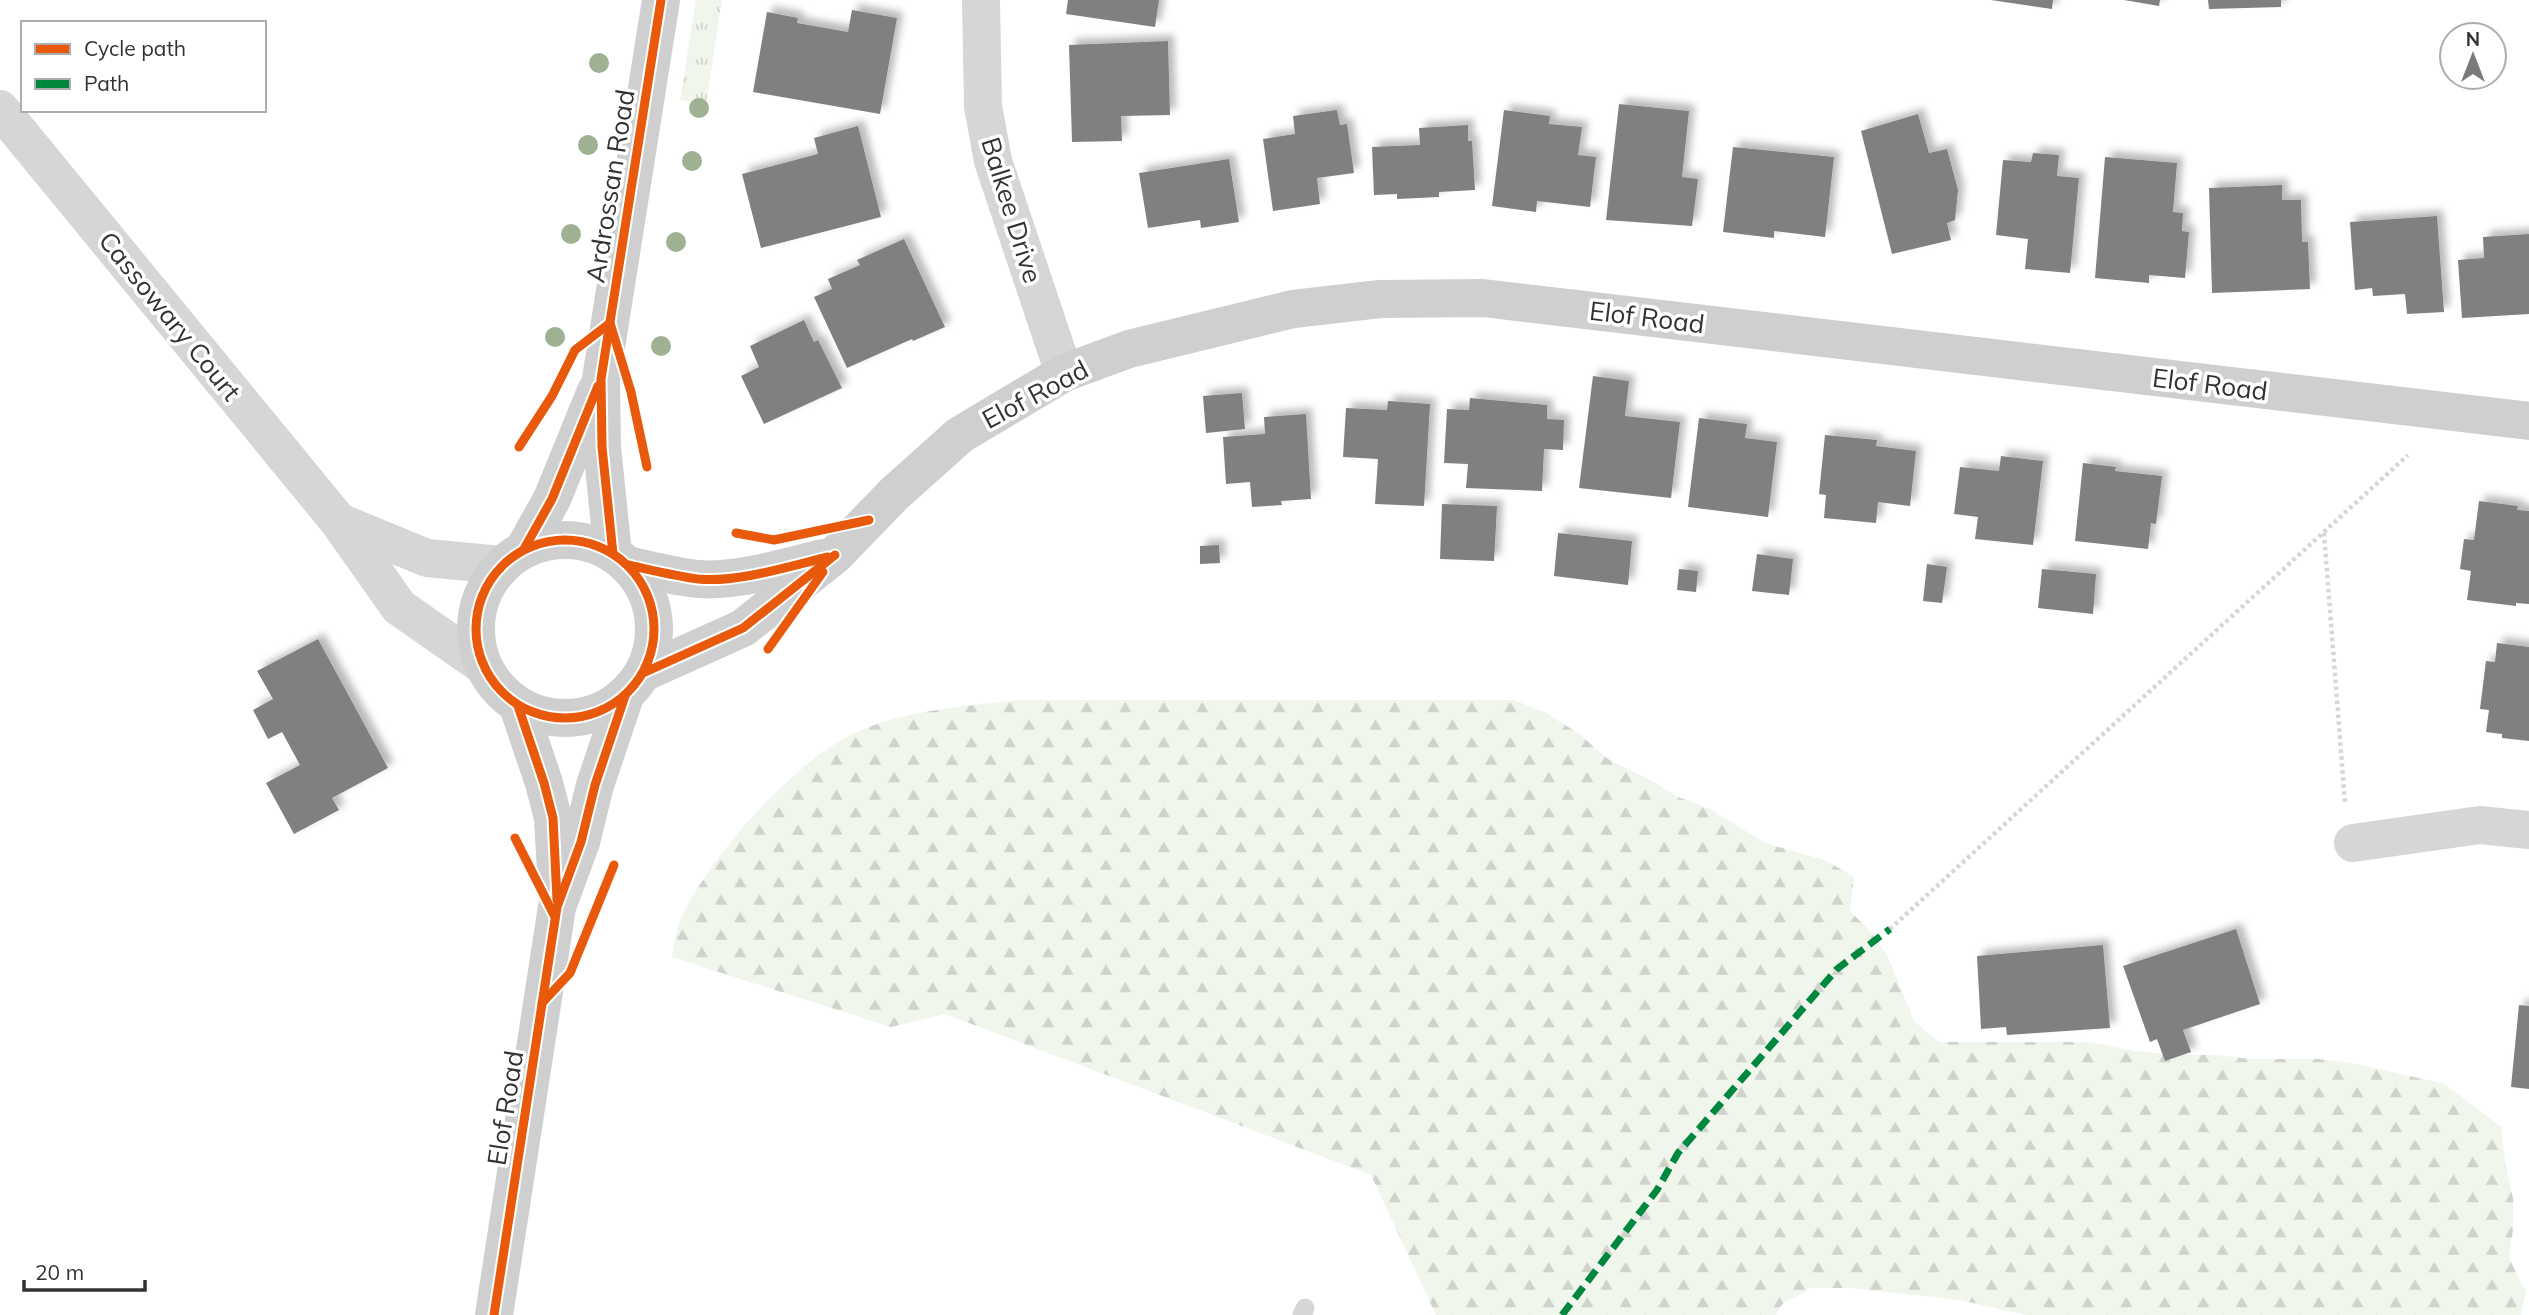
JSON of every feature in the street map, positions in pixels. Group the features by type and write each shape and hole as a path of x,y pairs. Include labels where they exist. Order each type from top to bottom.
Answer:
{"street":[{"name":"Ardrossan Road","path":"620,560 602,447 601,379 661,0"},
{"name":"Balkee Drive","path":"981,0 983,106 993,161 1065,373"},
{"name":"Cassowary Court","path":"0,108 339,522 399,607 482,665"},
{"name":"Elof Road","path":"557,907 581,842 594,785 634,685 743,628 835,555 894,494 960,435 1065,373 1129,349 1293,309 1380,299 1483,298 2529,421"},
{"name":"Ardrossan Road","path":"512,557 552,499 601,379"},
{"name":"Cassowary Court","path":"339,522 428,558 512,557"},
{"path":"576,540 605,549 620,560 646,590 654,617 653,647 634,685 600,712 572,718 544,716 518,706 497,689 482,665 475,639 476,612 485,586 512,557 550,541 576,540"},
{"path":"620,560 698,579 716,579 775,570 835,555"},
{"name":"Elof Road","path":"494,1315 557,907 553,818 518,706"},
{"path":"2349,825 2480,824 2529,830"}],"path":[{"path":"1889,929 2407,455"},
{"path":"2324,532 2349,825"}],"green space":[{"path":"696,0 722,0 706,104 680,100"},
{"path":"1021,700 1514,700 1544,712 1578,733 1608,759 1676,796 1710,809 1765,843 1825,860 1854,877 1850,911 1871,932 1888,957 1914,1021 1939,1042 2088,1042 2135,1051 2177,1055 2318,1059 2352,1063 2445,1084 2501,1127 2513,1198 2509,1258 2526,1292 2521,1315 2025,1315 1960,1300 1850,1288 1811,1288 1782,1304 1776,1315 1436,1315 1371,1175 945,1014 891,1027 672,957 682,916 714,864 760,809 812,760 839,742 883,722 941,709"}],"building":[{"path":"1068,0 1159,0 1155,27 1066,14"},
{"path":"1991,0 2053,0 2052,9"},
{"path":"2124,0 2160,0 2159,6"},
{"path":"2208,0 2281,0 2281,7 2209,9"},
{"path":"852,10 897,18 880,114 753,92 767,12 798,18 797,23 848,32"},
{"path":"1168,41 1170,115 1121,116 1122,141 1072,142 1069,45"},
{"path":"1619,104 1689,111 1682,177 1698,179 1692,226 1606,220"},
{"path":"1337,110 1340,125 1347,124 1354,173 1317,178 1320,204 1273,211 1263,139 1295,134 1293,116"},
{"path":"1504,110 1550,116 1549,124 1582,127 1578,155 1596,157 1590,207 1537,201 1536,212 1492,206"},
{"path":"1918,114 1929,153 1947,149 1958,190 1955,220 1947,223 1951,240 1892,254 1861,131"},
{"path":"1468,125 1468,141 1472,141 1475,190 1439,192 1439,197 1397,199 1397,194 1374,195 1372,147 1420,145 1419,128"},
{"path":"858,126 881,217 761,248 742,174 818,154 814,138"},
{"path":"1733,147 1834,157 1825,237 1774,231 1774,238 1723,232"},
{"path":"2033,153 2059,155 2057,176 2079,178 2070,273 2025,269 2028,239 1996,235 2003,160 2031,162"},
{"path":"2105,157 2177,163 2173,212 2183,213 2182,231 2189,232 2185,278 2149,275 2149,283 2095,278"},
{"path":"1229,159 1239,222 1201,228 1200,220 1148,228 1139,173"},
{"path":"2282,185 2282,200 2301,200 2302,242 2308,242 2310,289 2212,293 2209,188"},
{"path":"2437,216 2444,312 2407,314 2405,294 2373,296 2372,288 2355,290 2350,222"},
{"path":"2529,234 2529,314 2462,318 2458,260 2484,258 2483,237"},
{"path":"904,239 945,327 847,368 814,297 832,289 828,279 860,265 857,260"},
{"path":"804,320 814,342 818,340 842,388 764,424 741,376 759,367 750,346"},
{"path":"1593,376 1629,381 1625,416 1680,422 1671,498 1579,488"},
{"path":"1242,393 1245,429 1206,433 1203,396"},
{"path":"1470,398 1547,405 1547,419 1564,420 1563,450 1544,449 1542,491 1466,488 1468,464 1444,463 1447,409 1469,410"},
{"path":"1388,401 1430,404 1424,506 1375,504 1378,459 1343,457 1346,408 1387,410"},
{"path":"1306,414 1311,499 1252,507 1250,482 1226,484 1223,437 1265,434 1264,417"},
{"path":"1699,418 1747,424 1745,438 1777,442 1768,517 1688,507"},
{"path":"1825,435 1877,440 1876,446 1916,451 1910,506 1878,502 1876,523 1824,518 1826,495 1819,494"},
{"path":"2001,456 2043,461 2033,545 1975,539 1978,517 1954,514 1960,467 1999,471"},
{"path":"2083,463 2116,467 2115,471 2162,476 2156,524 2151,523 2148,549 2075,541"},
{"path":"2479,501 2518,506 2517,510 2529,511 2529,604 2516,603 2516,606 2467,600 2471,571 2460,569 2464,539 2474,540"},
{"path":"1442,504 1497,506 1494,561 1440,559"},
{"path":"1558,533 1632,541 1628,585 1554,576"},
{"path":"1219,545 1220,563 1200,564 1200,546"},
{"path":"1757,554 1793,559 1789,595 1752,591"},
{"path":"1927,564 1947,567 1942,603 1923,601"},
{"path":"1679,569 1698,571 1696,592 1677,590"},
{"path":"2042,569 2096,574 2093,614 2038,608"},
{"path":"318,639 388,768 332,798 339,810 294,834 266,783 300,765 282,732 268,739 253,710 273,699 257,671"},
{"path":"2497,643 2529,647 2529,741 2502,738 2502,734 2486,732 2489,710 2480,709 2486,661 2495,662"},
{"path":"2236,929 2260,1004 2183,1030 2191,1052 2165,1061 2157,1039 2150,1042 2123,966"},
{"path":"2103,945 2110,1028 2007,1035 2006,1027 1981,1029 1977,956"},
{"path":"2519,1005 2529,1006 2529,1089 2511,1087"}],"marked path":[{"path":"1562,1315 1657,1190 1678,1153 1837,969 1890,929"}],"cycle path":[{"path":"613,554 602,447 601,379 661,0"},
{"path":"519,447 552,396 575,350 610,323 631,392 647,467"},
{"path":"524,549 552,499 598,386"},
{"path":"736,533 774,540 869,520"},
{"path":"565,540 582,541 599,547 628,566 647,595 653,612 654,629 653,646 647,663 628,692 599,711 582,717 565,718 548,717 531,711 502,692 483,663 477,646 476,629 477,612 483,595 502,566 531,547 548,541 565,540"},
{"path":"643,673 743,628 835,555"},
{"path":"628,565 713,580 763,573 828,557"},
{"path":"768,649 823,572"},
{"path":"494,1315 557,907 581,842 595,785 625,696"},
{"path":"518,706 553,818 557,900"},
{"path":"515,838 555,917"},
{"path":"542,1003 570,973 614,865"}]}
